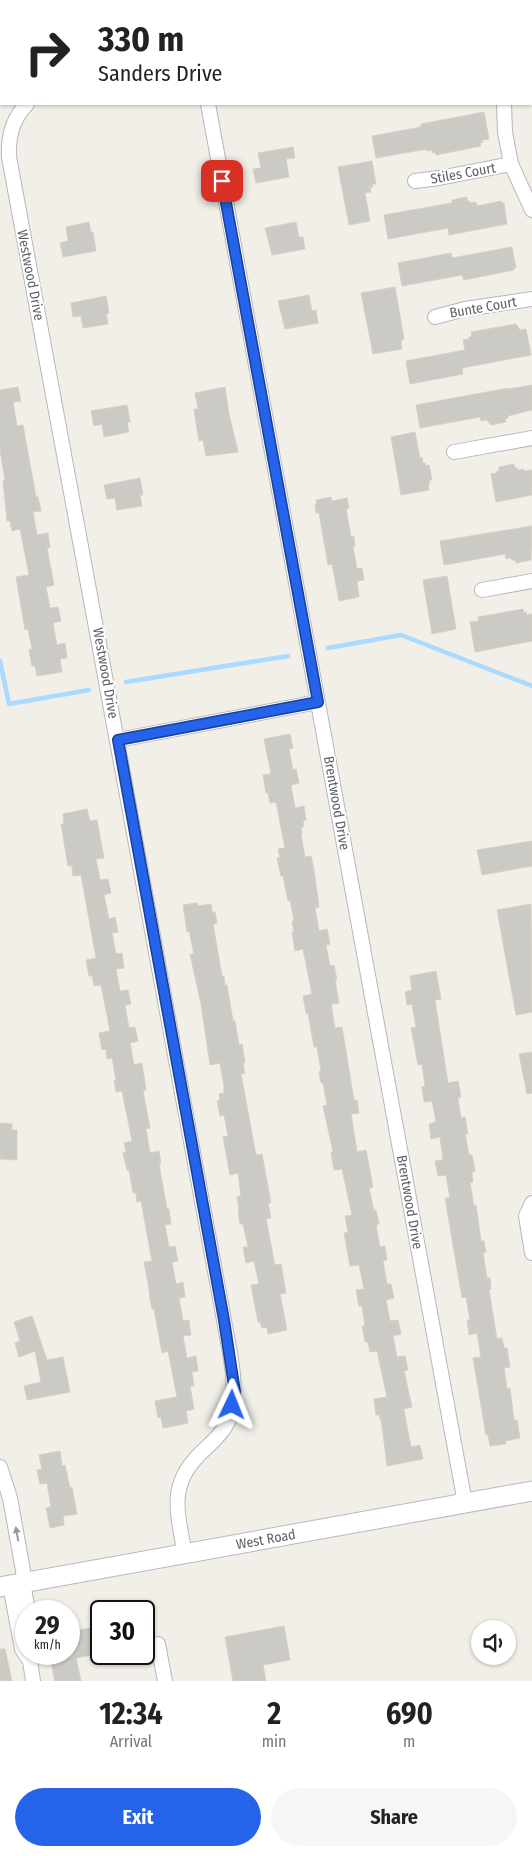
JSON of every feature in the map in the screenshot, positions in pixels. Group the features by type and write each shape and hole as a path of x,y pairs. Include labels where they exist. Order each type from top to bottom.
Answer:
{"main road":[{"name":"West Road","path":"15,1584 185,1555 532,1491"}],"street":[{"name":"Westwood Drive","path":"27,105 20,111 15,120 10,136 9,157 223,1313 235,1392 230,1417 224,1430 189,1465 178,1486 178,1514 185,1555"},
{"name":"Brentwood Drive","path":"208,105 465,1503"},
{"path":"504,105 505,132 511,164 532,210"},
{"name":"Stiles Court","path":"415,181 511,164"},
{"name":"Bunte Court","path":"435,317 465,309 532,299"},
{"path":"454,452 532,438"},
{"path":"482,590 532,581"},
{"path":"118,740 318,702"},
{"path":"532,1204 526,1216 532,1253"},
{"path":"0,1454 0,1468 10,1498 17,1600"},
{"path":"15,1584 23,1600"},
{"path":"158,1644 165,1681"},
{"path":"32,1665 33,1681"}],"building":[{"path":"484,112 489,139 482,140 481,146 436,155 435,152 432,153 432,150 427,151 427,149 376,158 372,136"},
{"path":"293,147 295,158 286,159 289,177 256,183 253,169 261,168 258,153"},
{"path":"372,161 376,184 372,184 373,187 370,187 371,192 365,193 370,221 349,225 338,167"},
{"path":"467,197 467,201 470,201 470,203 476,202 477,206 501,201 504,203 507,224 449,235 448,228 388,239 384,215 452,203 452,200"},
{"path":"89,222 91,233 93,232 96,251 63,257 60,243 68,241 66,227"},
{"path":"296,222 299,237 303,237 305,249 272,255 265,228"},
{"path":"512,247 516,268 514,270 464,280 462,275 402,286 398,263 451,253 452,258"},
{"path":"395,287 404,339 401,340 402,349 373,354 361,293"},
{"path":"309,295 312,311 316,310 318,323 285,329 278,301"},
{"path":"106,296 109,313 106,314 108,324 83,328 81,316 73,317 71,303"},
{"path":"516,324 520,330 526,329 531,355 462,368 463,374 410,384 406,361 465,350 463,340 469,339 472,336 471,332"},
{"path":"532,385 532,410 508,416 505,419 506,422 491,425 487,420 481,421 480,417 420,428 416,405"},
{"path":"18,387 21,401 13,402 17,426 23,425 36,497 38,497 41,511 33,512 37,535 48,533 50,547 47,548 54,585 46,587 50,608 58,607 61,621 53,623 57,645 65,643 67,658 60,659 62,672 37,676 35,666 32,666 29,650 32,649 28,629 25,630 16,577 29,575 20,529 12,531 10,521 7,521 3,480 5,480 0,450 0,390"},
{"path":"225,387 238,452 206,456 203,440 199,441 194,409 198,409 195,393"},
{"path":"127,405 130,422 127,422 129,432 104,437 102,424 94,426 91,411"},
{"path":"415,432 420,458 422,457 423,463 426,466 429,465 432,480 429,480 429,490 401,495 391,437"},
{"path":"514,464 518,470 532,470 532,495 496,502 491,474 497,473 499,467"},
{"path":"140,478 143,495 140,495 142,506 117,510 115,498 107,499 104,485"},
{"path":"331,497 332,501 347,498 349,508 346,509 351,537 354,536 355,547 353,547 357,569 362,568 364,580 357,581 359,597 339,601 332,564 328,565 319,513 316,513 315,504 317,504 316,500"},
{"path":"532,526 531,560 516,563 511,558 506,559 505,554 444,565 440,541"},
{"path":"447,576 456,629 432,634 423,580"},
{"path":"523,609 527,615 532,614 532,641 475,652 470,622 479,621 478,617"},
{"path":"290,734 293,748 289,749 293,770 296,769 299,783 291,785 295,808 304,806 306,820 303,821 304,827 301,827 301,834 305,857 311,856 314,870 319,907 315,908 319,931 327,929 330,944 326,945 330,966 334,965 337,980 335,980 339,1003 331,1004 335,1028 342,1027 354,1100 357,1100 359,1113 351,1114 357,1152 366,1150 373,1187 369,1188 379,1224 376,1225 380,1247 385,1246 387,1260 383,1261 387,1284 391,1284 394,1298 386,1300 390,1321 398,1320 401,1334 393,1336 397,1357 405,1356 408,1370 404,1371 412,1407 404,1409 406,1421 411,1447 420,1445 423,1459 387,1466 382,1425 379,1415 376,1415 374,1399 387,1397 377,1351 370,1352 368,1342 365,1342 362,1326 365,1326 362,1306 359,1306 356,1290 364,1289 359,1265 350,1266 344,1233 348,1232 345,1216 352,1215 342,1169 334,1170 331,1153 333,1152 323,1106 327,1105 319,1072 321,1071 317,1047 314,1047 303,996 312,994 303,949 295,951 292,932 294,932 292,921 294,921 290,900 288,901 277,858 280,857 278,849 285,848 276,802 270,803 263,775 271,774 264,739"},
{"path":"87,809 90,821 97,820 104,858 96,859 100,880 108,879 111,893 104,895 109,919 115,917 118,932 112,933 116,954 122,953 124,968 116,969 120,991 128,990 131,1004 125,1005 129,1028 135,1027 138,1041 130,1043 134,1065 142,1063 146,1090 143,1091 150,1128 146,1129 150,1153 159,1151 161,1164 159,1164 171,1224 165,1225 169,1247 175,1246 178,1261 172,1262 176,1284 183,1282 185,1297 179,1298 183,1321 189,1320 191,1335 183,1336 187,1358 196,1356 198,1371 192,1372 194,1386 190,1386 194,1409 186,1411 188,1423 163,1428 161,1417 158,1418 155,1401 177,1397 168,1351 162,1353 154,1309 152,1309 149,1295 144,1262 152,1261 141,1201 137,1202 136,1193 133,1193 129,1170 127,1170 123,1153 126,1152 124,1143 132,1141 122,1091 116,1092 112,1058 107,1059 106,1049 102,1050 99,1033 110,1031 101,985 94,986 92,976 89,976 86,960 96,958 81,875 73,876 72,866 68,866 61,824 64,824 63,814"},
{"path":"532,841 532,866 482,875 477,850"},
{"path":"197,903 198,906 211,904 212,912 215,912 217,923 213,924 222,976 224,976 225,985 227,985 239,1045 242,1044 245,1073 241,1074 256,1155 262,1154 271,1203 268,1203 271,1218 266,1219 275,1265 281,1264 286,1293 280,1294 287,1330 268,1334 267,1327 262,1328 260,1322 258,1322 251,1285 259,1284 254,1261 246,1263 243,1247 248,1247 243,1224 240,1224 238,1211 237,1197 241,1196 238,1173 230,1175 223,1137 228,1136 224,1115 220,1116 217,1101 220,1100 219,1094 224,1093 220,1063 210,1065 201,1004 190,954 194,954 189,931 187,932 183,905"},
{"path":"531,904 532,1012 516,1015 497,910"},
{"path":"436,971 441,999 435,1000 448,1083 458,1081 461,1097 458,1098 461,1118 465,1117 468,1134 465,1134 469,1155 472,1155 475,1171 472,1172 473,1182 470,1183 474,1206 476,1205 481,1241 484,1241 486,1252 483,1253 487,1278 490,1278 491,1289 489,1290 497,1339 502,1338 504,1348 507,1348 510,1367 504,1368 507,1389 510,1388 514,1420 517,1420 520,1438 505,1441 506,1444 490,1446 488,1434 486,1435 473,1358 481,1357 477,1333 469,1335 467,1320 470,1320 466,1297 462,1298 445,1198 450,1198 446,1175 438,1176 435,1161 443,1160 440,1137 431,1139 429,1124 436,1122 432,1101 424,1102 422,1087 425,1086 422,1064 418,1065 411,1028 416,1027 412,1004 407,1005 405,992 412,990 410,976"},
{"path":"532,1052 532,1093 527,1094 519,1054"},
{"path":"0,1123 12,1124 12,1130 17,1130 17,1160 0,1159"},
{"path":"32,1316 47,1360 63,1357 70,1392 27,1400 24,1386 41,1382 35,1351 19,1357 15,1343 20,1341 14,1322"},
{"path":"60,1451 62,1466 65,1465 70,1488 72,1487 77,1514 63,1516 64,1525 50,1528 46,1508 51,1507 47,1483 40,1484 37,1470 42,1469 39,1455"},
{"path":"284,1626 290,1660 263,1665 266,1681 233,1681 225,1637"},
{"path":"90,1628 90,1655 80,1657 80,1630"},
{"path":"0,1649 5,1649 12,1681 0,1681"},
{"path":"51,1665 78,1665 81,1681 55,1681"}],"waterway":[{"path":"328,648 401,635 532,686"},
{"path":"126,682 288,656"},
{"path":"0,661 9,704 89,690"}],"route":[{"path":"222,181 318,702 118,740 224,1320 235,1392 232,1405"}]}
